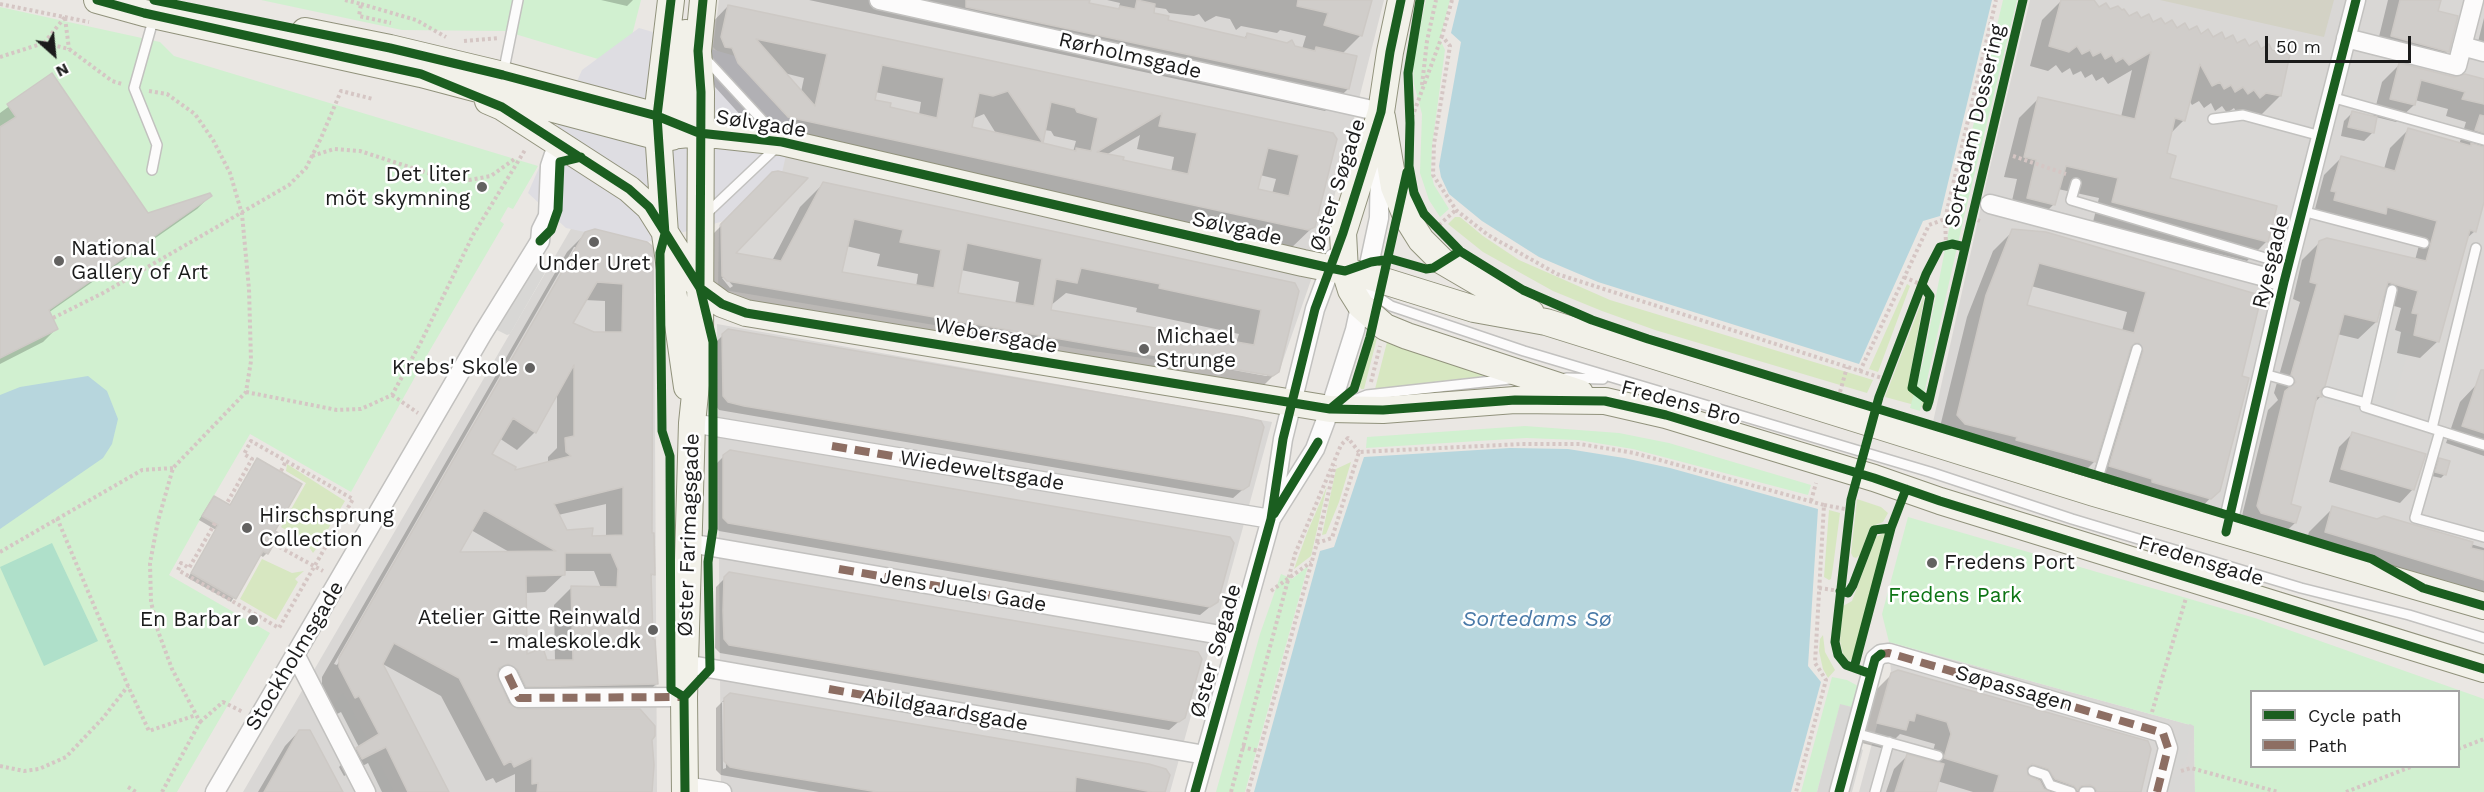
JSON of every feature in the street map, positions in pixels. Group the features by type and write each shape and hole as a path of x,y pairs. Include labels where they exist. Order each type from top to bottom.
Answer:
{"street":[{"name":"Øster Farimagsgade","path":"671,0 665,128 670,242 692,423"},
{"path":"665,128 679,86 686,0"},
{"name":"Øster Farimagsgade","path":"685,789 684,697 692,423 700,347 699,133 701,92 698,51 703,0"},
{"name":"Rørholmsgade","path":"879,0 1381,112"},
{"name":"Øster Søgade","path":"1271,519 1315,449 1330,409 1354,282 1379,218 1381,112 1401,0"},
{"name":"Ryesgade","path":"2226,532 2286,273 2356,0"},
{"path":"2346,38 2457,66 2474,0"},
{"name":"Sølvgade","path":"96,12 154,8 390,48 502,75 665,128"},
{"name":"Sølvgade","path":"154,8 421,74 665,128 782,142 1354,282"},
{"path":"2462,46 2484,52"},
{"name":"Sølvgade","path":"421,74 502,107 629,189 649,207 700,288"},
{"path":"1381,112 1394,187 1406,216 1420,240 1442,261 1546,322"},
{"name":"Øster Søgade","path":"1354,282 1343,233 1381,112"},
{"name":"Stockholmsgade","path":"215,792 483,333 540,241 541,230 548,216 550,166 558,142"},
{"name":"Sortedam Dossering","path":"1978,213 2286,273"},
{"name":"Øster Søgade","path":"1195,792 1271,519 1283,439 1315,309 1354,282"},
{"name":"Fredens Bro","path":"1354,282 1474,309 1546,322 1838,400"},
{"name":"Fredens Bro","path":"1354,282 1373,319 1407,336 1534,378 1611,390 1666,415 1906,489"},
{"name":"Webersgade","path":"700,288 722,304 746,313 1330,409"},
{"name":"Fredens Bro","path":"1330,409 1383,410 1611,390"},
{"name":"Fredensgade","path":"1838,400 2094,493 2484,606"},
{"name":"Wiedeweltsgade","path":"692,423 1271,519"},
{"name":"Fredensgade","path":"1906,489 2484,669"},
{"name":"Jens Juels Gade","path":"689,543 1238,638"},
{"path":"2289,607 2484,655"},
{"name":"Søpassagen","path":"1855,733 1875,659 1881,654 1890,653 2147,728"},
{"path":"295,654 366,792"},
{"name":"Abildgaardsgade","path":"685,664 1205,755"},
{"path":"508,675 519,698 684,697"},
{"path":"2147,728 2163,733 2168,748 2159,785"},
{"path":"1839,792 1855,733"},
{"path":"685,789 722,792"}],"lane":[{"path":"502,75 518,0"},
{"path":"152,170 157,145 134,88 154,8"},
{"path":"698,51 782,142 700,219"},
{"path":"2331,97 2484,140"},
{"path":"2213,119 2243,115 2321,136"},
{"path":"2076,183 2071,200 2286,273"},
{"path":"2302,211 2424,243"},
{"path":"2476,248 2415,518 2484,537"},
{"path":"1354,282 1391,306 1611,390 1930,472 2072,519 2301,588 2409,615 2484,638"},
{"path":"2392,290 2365,407 2484,445"},
{"path":"2094,493 2137,349"},
{"path":"2264,374 2289,381"},
{"path":"1330,409 1367,395 1534,378"},
{"path":"2327,392 2366,403"},
{"path":"1855,733 1938,756"},
{"path":"1875,792 1889,742"},
{"path":"2033,771 2045,775 2050,785 2072,792"},
{"path":"2084,792 2090,792"}],"path":[{"path":"345,0 416,20 449,40"},
{"path":"1421,90 1436,0"},
{"path":"1410,128 1452,0"},
{"path":"1958,245 1943,246 1945,219 1996,0"},
{"path":"0,4 64,17 96,12"},
{"path":"361,4 359,16 391,23"},
{"path":"44,43 64,17"},
{"path":"64,17 69,49"},
{"path":"1442,36 1450,46 1434,144 1433,175 1456,210 1488,235 1557,274 1860,371 1883,384 1889,369"},
{"path":"458,41 511,37"},
{"path":"0,57 44,43 69,49 112,81 167,94 195,114 213,140 231,173 242,214 249,289 251,361 246,392 173,468 158,521 150,563 151,602 158,631 172,669 200,722"},
{"path":"52,318 104,293 289,185 306,168 341,91 373,99"},
{"path":"1409,93 1410,128"},
{"path":"312,156 334,149 360,151 434,175 469,180 491,176 525,150"},
{"path":"246,392 337,410 361,409 392,395 420,344 473,235 519,156"},
{"path":"2013,156 2066,173 2076,183"},
{"path":"1440,225 1456,210"},
{"path":"1860,371 1929,225 1945,219"},
{"path":"1429,221 1444,237"},
{"path":"1918,295 1926,274"},
{"path":"1904,277 1922,285 1930,296"},
{"path":"1369,389 1382,340"},
{"path":"1838,400 1848,367"},
{"path":"392,395 433,422"},
{"path":"1231,792 1295,554 1337,455 1348,438 1359,452"},
{"path":"215,523 189,568 181,563 178,570 279,628 353,499 251,441 244,454 252,459 226,503"},
{"path":"1359,452 1522,444 1580,444 1634,453 1824,505 1850,505 1848,521"},
{"path":"1317,543 1332,538 1359,452"},
{"path":"1248,792 1317,543 1337,455"},
{"path":"281,471 286,461"},
{"path":"0,552 142,470 173,468"},
{"path":"1811,501 1816,483"},
{"path":"1796,792 1826,680 1815,663 1824,505"},
{"path":"57,518 128,686 150,731 196,715"},
{"path":"274,544 339,581"},
{"path":"1246,609 1312,561"},
{"path":"2147,728 2193,578"},
{"path":"1819,588 1842,595 1841,580"},
{"path":"0,766 24,771 39,769 66,757 103,718 128,686"},
{"path":"162,792 200,722 223,702 256,719"},
{"path":"2460,748 2484,739"},
{"path":"1242,747 1259,751"},
{"path":"2159,785 2191,768 2278,792"},
{"path":"2346,792 2407,768"},
{"path":"128,788 136,792"}],"shaded area":[{"path":"719,0 1384,0 1319,257 1279,372 1273,376 1078,349 718,289 719,225 785,158 792,130 713,47"},
{"path":"2030,0 2484,0 2484,592 1931,431"},
{"path":"2160,0 2334,0 2324,37"},
{"path":"639,28 735,56 785,116 794,119 782,173 766,178 724,221 647,242 595,229 585,232 566,228 528,193 582,70"},
{"path":"593,191 635,226 654,249 657,792 243,792"},
{"path":"535,264 546,271 510,334 507,335 497,330"},
{"path":"2346,318 2412,334 2389,421 2324,403"},
{"path":"717,324 1272,422 1170,792 721,792"},
{"path":"1889,642 2194,726 2195,792 1859,792 1891,673"},
{"path":"343,693 394,792 380,792 335,704"},
{"path":"1840,704 1852,707 1829,792 1817,792"},
{"path":"2190,724 2194,726 2185,764 2170,770 2180,728"},
{"path":"1859,748 1863,750 1852,792 1847,792"},
{"path":"2182,775 2178,792 2165,792 2168,780"}],"green space":[{"path":"261,0 641,0 627,55 608,62 505,31 402,30"},
{"path":"1426,0 1450,0 1440,39 1445,50 1432,146 1431,173 1434,185 1449,209 1440,217 1429,200 1420,173 1422,114 1414,84 1413,62"},
{"path":"2003,0 2017,0 1920,411 1910,408 1923,362 1951,219"},
{"path":"0,7 160,42 174,56 538,166 513,209 508,207 500,221 504,224 351,492 250,434 202,516 169,575 270,633 177,792 0,792"},
{"path":"1455,217 1460,217 1483,236 1519,260 1610,300 1873,380 1867,393 1655,330 1602,311 1553,291 1483,252 1448,224"},
{"path":"1907,284 1910,286 1878,372 1869,369"},
{"path":"1925,293 1908,386 1925,400 1922,407 1885,397"},
{"path":"1377,338 1364,389 1361,389 1359,385 1374,339"},
{"path":"1387,342 1487,374 1486,376 1375,389"},
{"path":"1525,426 1619,433 1669,443 1811,485 1808,495 1633,449 1578,440 1526,438 1366,448 1367,437"},
{"path":"1351,462 1339,502 1326,534 1322,535 1336,469"},
{"path":"287,464 345,501 319,544 314,546 316,549 313,553 309,547 310,544 281,527 306,483 286,471"},
{"path":"1327,486 1311,556 1294,569 1307,533"},
{"path":"1857,499 1881,507 1888,513 1883,522 1870,527 1860,555 1856,558 1851,553"},
{"path":"1829,510 1840,513 1833,567 1829,580 1824,577"},
{"name":"Fredens Park","path":"1908,517 2255,618 2459,690 2250,690 2250,768 2460,768 2460,691 2484,699 2484,792 2195,792 2194,726 1889,642 1882,614"},
{"path":"1886,532 1853,658 1849,661 1843,654 1840,641 1843,606 1852,601 1876,537"},
{"path":"52,543 98,641 44,666 0,567"},
{"path":"262,559 292,573 304,571 295,579 298,582 276,620 240,599"},
{"path":"1308,566 1245,792 1216,792 1260,634 1281,574 1292,579"},
{"path":"1823,635 1825,652 1835,670 1828,678 1823,669 1819,651 1820,639"},
{"path":"1832,677 1847,680 1858,686 1852,707 1840,705 1817,792 1801,792"}],"water":[{"path":"1459,0 1992,0 1940,216 1923,221 1859,364 1598,282 1539,257 1482,221 1449,194 1441,177 1439,166 1461,42 1451,33"},
{"path":"88,376 107,391 118,419 112,444 103,458 0,529 0,395 20,387"},
{"name":"Sortedams Sø","path":"1510,448 1568,449 1624,458 1670,468 1818,509 1808,666 1821,682 1791,792 1254,792 1320,551 1334,547 1364,457"}],"building":[{"path":"966,0 1090,0 1089,3 1119,9 1120,6 1135,9 1137,0 1155,4 1154,13 1169,16 1168,20 1246,38 1247,33 1287,43 1292,40 1295,46 1315,51 1316,47 1357,56 1349,89 966,7"},
{"path":"1298,0 1372,0 1362,36 1324,25 1328,13 1297,6"},
{"path":"2061,0 2094,0 2099,7 2106,3 2110,9 2118,6 2124,9 2129,16 2137,12 2141,18 2149,14 2153,22 2161,18 2165,24 2172,20 2177,28 2185,23 2189,30 2197,26 2201,34 2208,29 2213,37 2222,32 2225,39 2233,35 2237,43 2245,39 2249,46 2257,41 2261,49 2269,44 2272,50 2290,54 2281,96 2266,93 2260,98 2254,90 2248,94 2243,87 2235,92 2231,85 2224,89 2220,82 2212,86 2200,64 2185,121 2175,118 2167,153 2176,156 2170,178 2277,206 2268,242 2112,202 2118,178 2066,166 2055,205 2027,198 2036,160 2024,157 2038,97 2135,119 2151,52 2129,65 2123,58 2116,62 2112,55 2105,59 2101,52 2093,56 2090,50 2082,54 2077,46 2069,52 2049,46"},
{"path":"2400,0 2441,0 2438,11 2458,16 2449,52 2391,36"},
{"path":"728,5 1333,133 1337,139 1315,227 1308,230 788,117 738,63 732,48 725,47 721,37","holes":["756,39 827,54 815,106","882,65 944,78 937,118 890,107 891,103 875,100","1008,91 1043,143 972,127 979,93 993,96","1051,102 1075,108 1077,112 1098,118 1091,151 1076,148 1076,151 1043,143","1162,113 1159,126 1197,133 1188,174 1123,160 1124,157 1097,152","1268,148 1299,155 1289,196 1258,189"]},
{"path":"2399,63 2454,77 2465,74 2484,79 2484,104 2462,99 2465,92 2421,80 2415,105 2390,99"},
{"name":"National Gallery of Art","path":"52,73 148,213 210,193 212,196 49,310 58,329 0,358 0,127 16,117 7,104"},
{"path":"2352,111 2377,117 2374,133 2348,127"},
{"path":"2480,115 2484,116 2484,133 2475,130"},
{"path":"2408,128 2471,146 2471,143 2484,147 2484,202 2476,232 2470,230 2439,342 2414,335 2418,314 2412,313 2418,291 2388,282 2377,322 2344,314 2325,386 2320,391 2322,397 2317,396 2291,504 2301,507 2296,523 2261,513 2257,506 2285,391 2296,382 2291,375 2317,284 2310,282 2319,241 2327,238 2426,261 2437,221 2387,207 2386,214 2334,200 2336,192 2331,191 2341,156 2395,171"},
{"path":"778,171 808,178 736,253 781,261 823,182 1295,283 1299,291 1279,372 1273,376 727,281 722,276 721,224 772,172","holes":["854,219 903,230 900,242 941,250 934,288 842,272","967,243 1042,259 1034,306 958,293","1081,268 1160,284 1159,288 1261,310 1254,345 1051,310 1056,279 1077,283"]},
{"path":"595,229 647,242 652,246 652,533 654,533 655,575 651,574 653,639 655,640 658,684 526,687 518,670 508,664 499,668 497,675 509,703 518,709 640,709 655,726 655,736 652,740 654,765 652,792 537,792 538,783 532,784 532,758 514,767 511,761 504,765 459,678 394,643 383,664 449,792 408,792 386,747 362,759 356,748 379,734 359,696 355,698 339,667 339,658 585,232","holes":["597,282 623,284 622,332 594,332 573,323","574,365 574,436 565,438 566,452 571,456 515,470 516,467 492,454 513,418 536,433","623,487 623,535 592,536 593,528 567,530 554,504","484,510 556,551 460,552","565,553 611,553 618,569 617,587 571,586 573,660 547,660 543,648 527,654 526,576 565,575"]},
{"path":"2012,229 2046,232 2256,294 2260,302 2242,376 2249,378 2220,491 2211,499 2152,482 2152,479 2109,466 2143,351 2139,343 2131,347 2096,462 2016,440 2017,437 1965,424 1957,415 1986,295","holes":["2039,263 2146,292 2134,333 2027,305"]},
{"path":"728,329 1243,417 1261,421 1264,427 1249,486 1243,490 744,406 728,402 723,396 722,334"},
{"path":"2481,370 2484,370 2484,433 2462,426"},
{"path":"2352,432 2426,454 2414,490 2341,469"},
{"path":"730,450 1230,537 1234,543 1218,602 1210,607 728,523 723,518 723,455"},
{"name":"Hirschsprung Collection","path":"257,458 302,484 275,531 280,534 268,554 263,551 236,599 191,573 218,525 202,516 214,496 230,505"},
{"path":"2439,458 2450,461 2446,475 2435,472"},
{"path":"2332,506 2377,519 2384,516 2473,542 2471,548 2484,551 2484,580 2325,532"},
{"path":"729,572 1198,652 1202,659 1185,718 1179,722 729,645 724,639 723,611 724,577"},
{"path":"1898,670 2148,741 2151,749 2141,792 2097,792 2090,785 2081,786 2078,791 2074,786 2055,779 2048,769 2032,764 2027,768 2028,775 2040,781 2044,789 2050,792 1994,792 1999,775 1944,758 1951,734 1947,722 1916,713 1914,721 1909,720 1906,730 1877,723 1891,673"},
{"path":"730,693 1149,764 1166,769 1170,775 1165,792 1152,792 1076,777 1075,792 878,792 745,770 730,767 724,761 724,698"},
{"path":"299,730 310,730 343,792 264,792"},
{"path":"1907,754 1944,764 1936,792 1895,792"}],"marked path":[{"path":"832,446 1048,482"},
{"path":"839,569 1041,604"},
{"path":"1877,657 1889,653 2163,733 2168,748 2157,792"},
{"path":"508,675 519,698 681,697"},
{"path":"829,689 1015,722"}],"cycle path":[{"path":"97,0 144,13 421,74 502,107 629,189 649,207 700,288 722,304 746,313 1330,409 1383,410 1515,400 1605,401 1666,415 1874,478 1940,501 2484,669"},
{"path":"154,0 390,48 503,75 657,116 699,133 782,142 1345,271 1371,262 1391,259 1426,269 1433,268 1460,251"},
{"path":"671,0 657,116 665,234 660,253 662,431 670,456 671,689 684,697"},
{"path":"684,697 710,669 708,562 713,529 713,342 700,288 701,92 698,51 703,0"},
{"path":"1195,792 1271,519 1283,439 1315,309 1343,233 1381,112 1401,0"},
{"path":"1420,0 1408,73 1409,166 1414,193 1424,214 1460,251 1523,290 1592,320 1648,339 2372,559 2423,588 2484,606"},
{"path":"1929,401 2023,0"},
{"path":"2226,532 2284,282 2356,0"},
{"path":"540,241 551,230 558,210 560,162 581,157"},
{"path":"1330,409 1354,389 1370,337 1407,172"},
{"path":"1871,674 1846,665 1838,655 1835,642 1851,500 1879,397 1926,274 1940,247 1952,244 1965,247"},
{"path":"1922,285 1930,296 1912,388 1929,401 1927,407"},
{"path":"1274,514 1318,442"},
{"path":"1854,668 1891,528 1906,489"},
{"path":"1840,591 1848,593 1853,585 1874,530 1891,528"},
{"path":"1839,792 1875,659 1881,654"},
{"path":"684,697 685,792"}],"place":[{"name":"Det liter möt skymning","path":"482,187"},
{"name":"Under Uret","path":"594,242"},
{"name":"National Gallery of Art","path":"59,261"},
{"name":"Michael Strunge","path":"1144,349"},
{"name":"Krebs' Skole","path":"530,368"},
{"name":"Hirschsprung Collection","path":"247,528"},
{"name":"Fredens Port","path":"1932,563"},
{"name":"En Barbar","path":"253,620"},
{"name":"Atelier Gitte Reinwald - maleskole.dk","path":"653,630"}]}
